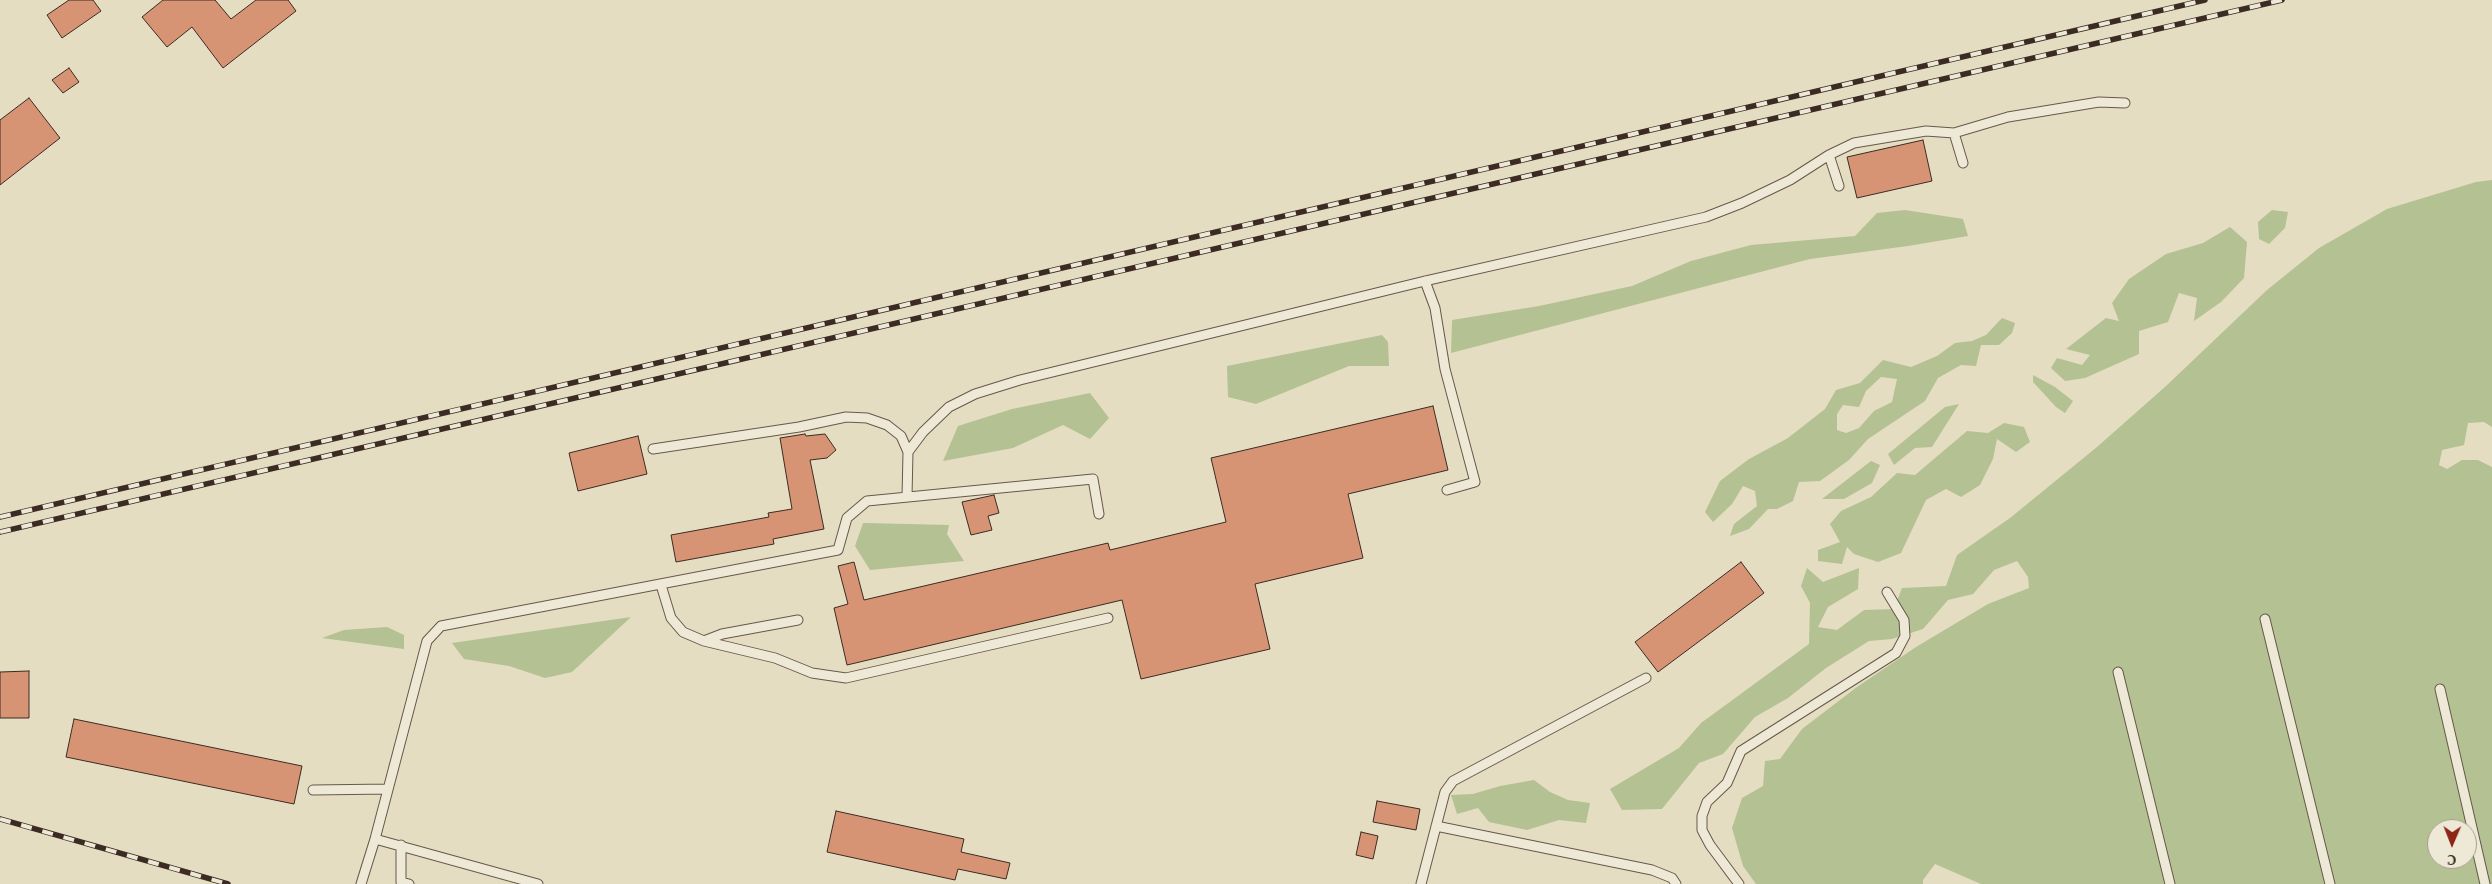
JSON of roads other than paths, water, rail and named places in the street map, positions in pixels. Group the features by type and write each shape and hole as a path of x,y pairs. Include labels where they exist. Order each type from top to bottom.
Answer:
{"lane":[{"path":"908,452 924,432 949,407 975,394 1020,380 1425,281 1706,217 1742,203 1790,180 1829,155 1854,144 1926,131 1954,132 2008,117 2099,102 2125,103"},
{"path":"1954,132 1962,163"},
{"path":"1829,155 1839,186"},
{"path":"1425,281 1435,308 1445,369 1475,482 1447,490"},
{"path":"653,449 799,427 846,417 867,418 887,425 901,436 908,452 907,497"},
{"path":"361,884 376,839 427,641 441,626 838,550 847,518 867,501 1093,479 1099,514"},
{"path":"661,585 671,618 683,632 704,641 774,658 812,673 846,678 1108,618"},
{"path":"1739,884 1710,845 1702,830 1702,816 1707,802 1727,783 1741,751 1896,653 1905,636 1904,620 1887,592"},
{"path":"2265,619 2330,884"},
{"path":"704,641 722,634 798,620"},
{"path":"2118,672 2170,884"},
{"path":"1421,884 1445,792 1453,781 1646,678"},
{"path":"2440,689 2485,884"},
{"path":"312,790 388,789"},
{"path":"1436,826 1652,870 1672,878 1676,884"},
{"path":"376,839 538,884"},
{"path":"400,845 401,882 409,884"}],"railway":[{"path":"0,517 2205,0"},
{"path":"0,532 2282,0"},
{"path":"0,819 228,884"}]}
